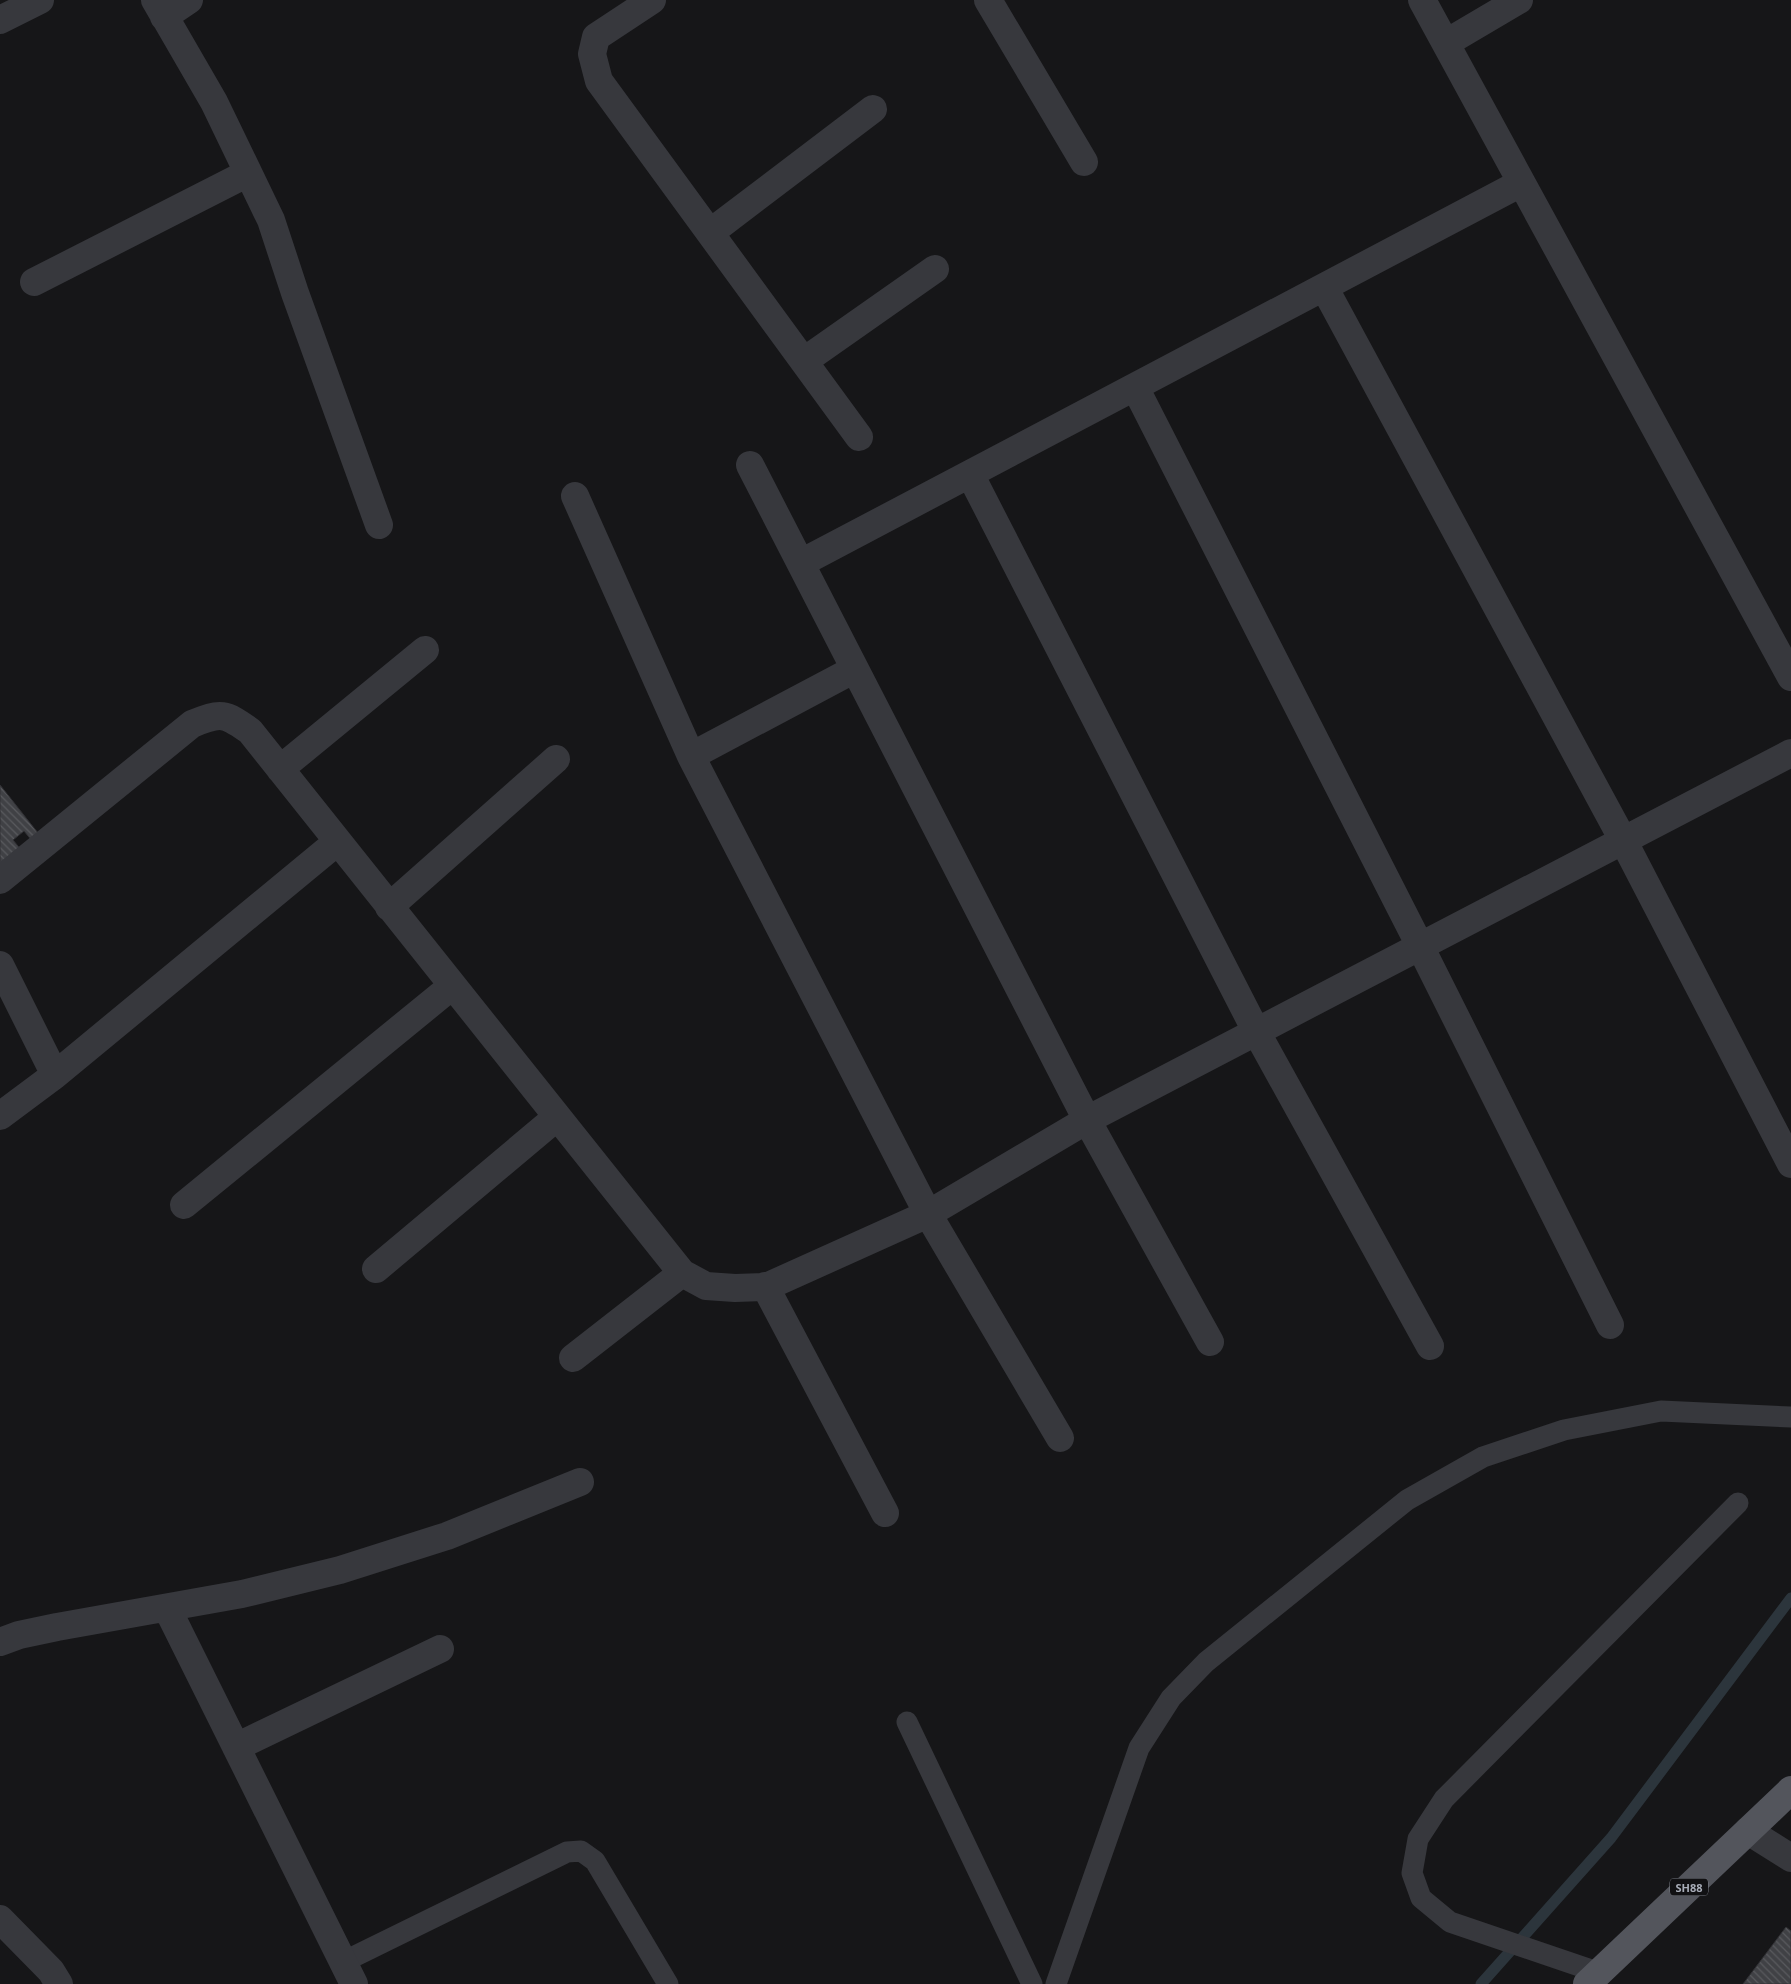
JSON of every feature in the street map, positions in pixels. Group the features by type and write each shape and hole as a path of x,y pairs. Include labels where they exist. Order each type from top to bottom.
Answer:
{"main road":[{"name":"SH88","path":"1593,1978 1791,1790"}],"street":[{"path":"0,20 40,0"},
{"path":"190,0 160,8 214,102 271,220 295,293 379,525"},
{"path":"652,0 596,37 592,54 599,80 859,437"},
{"path":"988,0 1084,162"},
{"path":"1422,0 1791,677"},
{"path":"1446,43 1519,0"},
{"path":"710,232 873,109"},
{"path":"34,282 248,173"},
{"path":"801,563 1521,183"},
{"path":"804,361 935,269"},
{"path":"1324,288 1623,840 1791,1164"},
{"path":"1135,387 1420,946 1610,1325"},
{"path":"750,465 1086,1120 1210,1342"},
{"path":"970,474 1256,1031 1430,1346"},
{"path":"574,496 691,756 928,1214 1060,1438"},
{"path":"280,769 425,650"},
{"path":"691,756 855,669"},
{"path":"0,880 192,724 212,716 231,717 250,731 682,1273 706,1286 735,1288 765,1286 928,1214 1086,1120 1791,753"},
{"path":"390,906 556,759"},
{"path":"0,1116 55,1075 337,842"},
{"path":"0,965 55,1075"},
{"path":"184,1205 452,986"},
{"path":"376,1270 557,1117"},
{"path":"573,1358 682,1273"},
{"path":"765,1286 885,1513"},
{"path":"0,1642 19,1635 57,1627 242,1594 349,1567 447,1536 580,1482"},
{"path":"167,1608 348,1973"},
{"path":"236,1747 440,1649"},
{"path":"1748,1831 1791,1858"},
{"path":"0,1919 51,1971 59,1984"}],"lane":[{"path":"1056,1984 1139,1748 1171,1698 1206,1662 1407,1500 1483,1457 1564,1430 1661,1411 1791,1417"},
{"path":"1593,1978 1542,1954 1450,1922 1420,1898 1412,1873 1418,1839 1444,1799 1738,1503"},
{"path":"907,1722 1032,1984"},
{"path":"348,1973 567,1852 581,1851 595,1861 668,1984"}],"building":[{"path":"0,785 42,838 33,842 24,831 13,840 22,851 0,865"},
{"path":"1786,1927 1791,1931 1791,1984 1743,1984"}],"waterway":[{"path":"1481,1984 1611,1838 1791,1598"}]}
